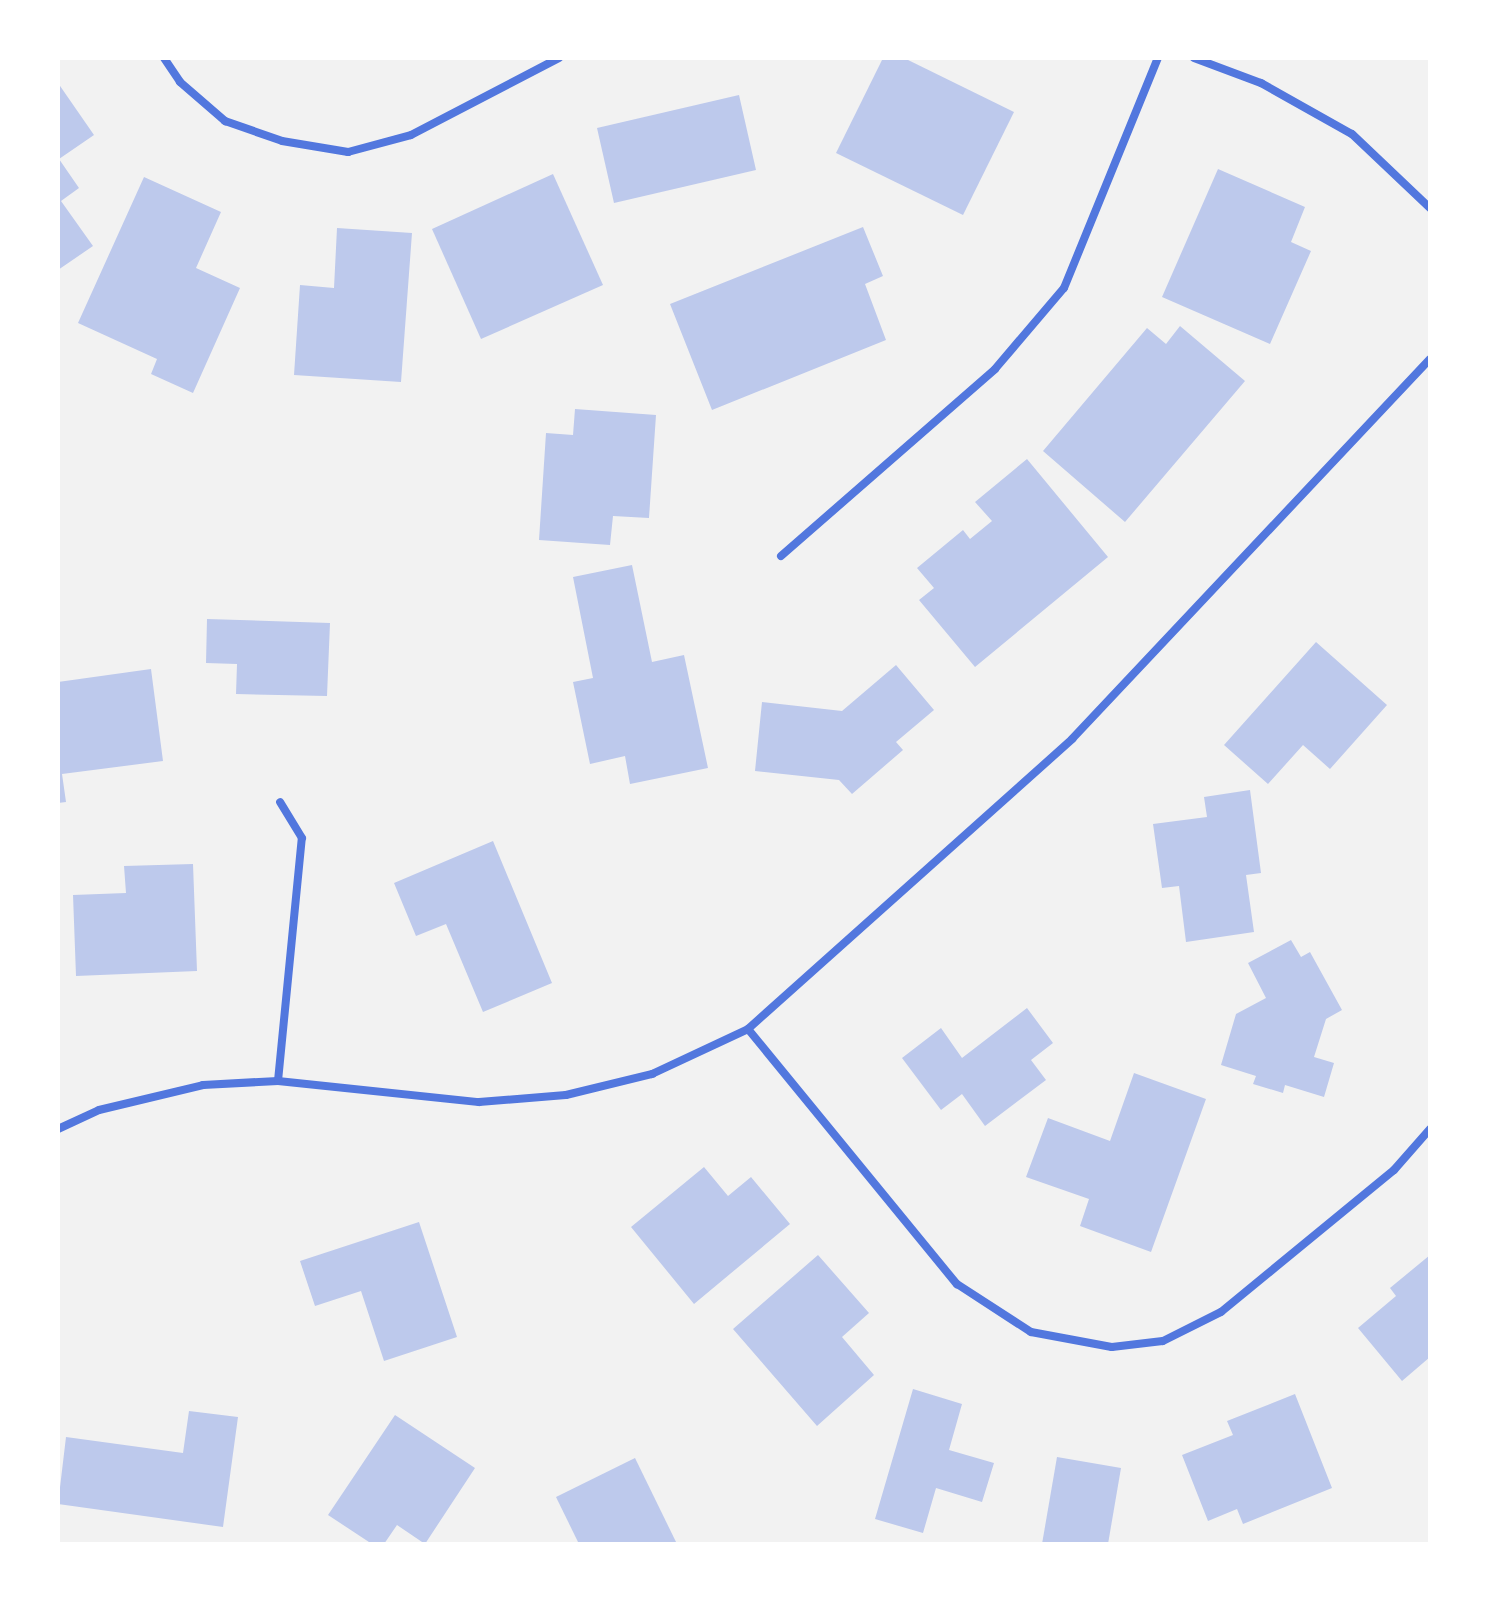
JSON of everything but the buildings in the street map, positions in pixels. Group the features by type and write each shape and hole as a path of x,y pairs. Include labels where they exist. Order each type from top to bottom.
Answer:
{"street":[{"path":"164,58 180,82 225,121 282,141 348,152 411,135 559,58"},
{"path":"781,556 995,369 1064,288 1158,58"},
{"path":"1194,58 1261,83 1352,134 1430,208"},
{"path":"58,1129 99,1110 203,1085 278,1081 479,1102 566,1095 652,1074 748,1029 1072,739 1430,359"},
{"path":"278,1081 302,838 280,802"},
{"path":"748,1029 957,1284 1031,1332 1112,1347 1163,1341 1221,1312 1394,1170 1430,1129"}]}
